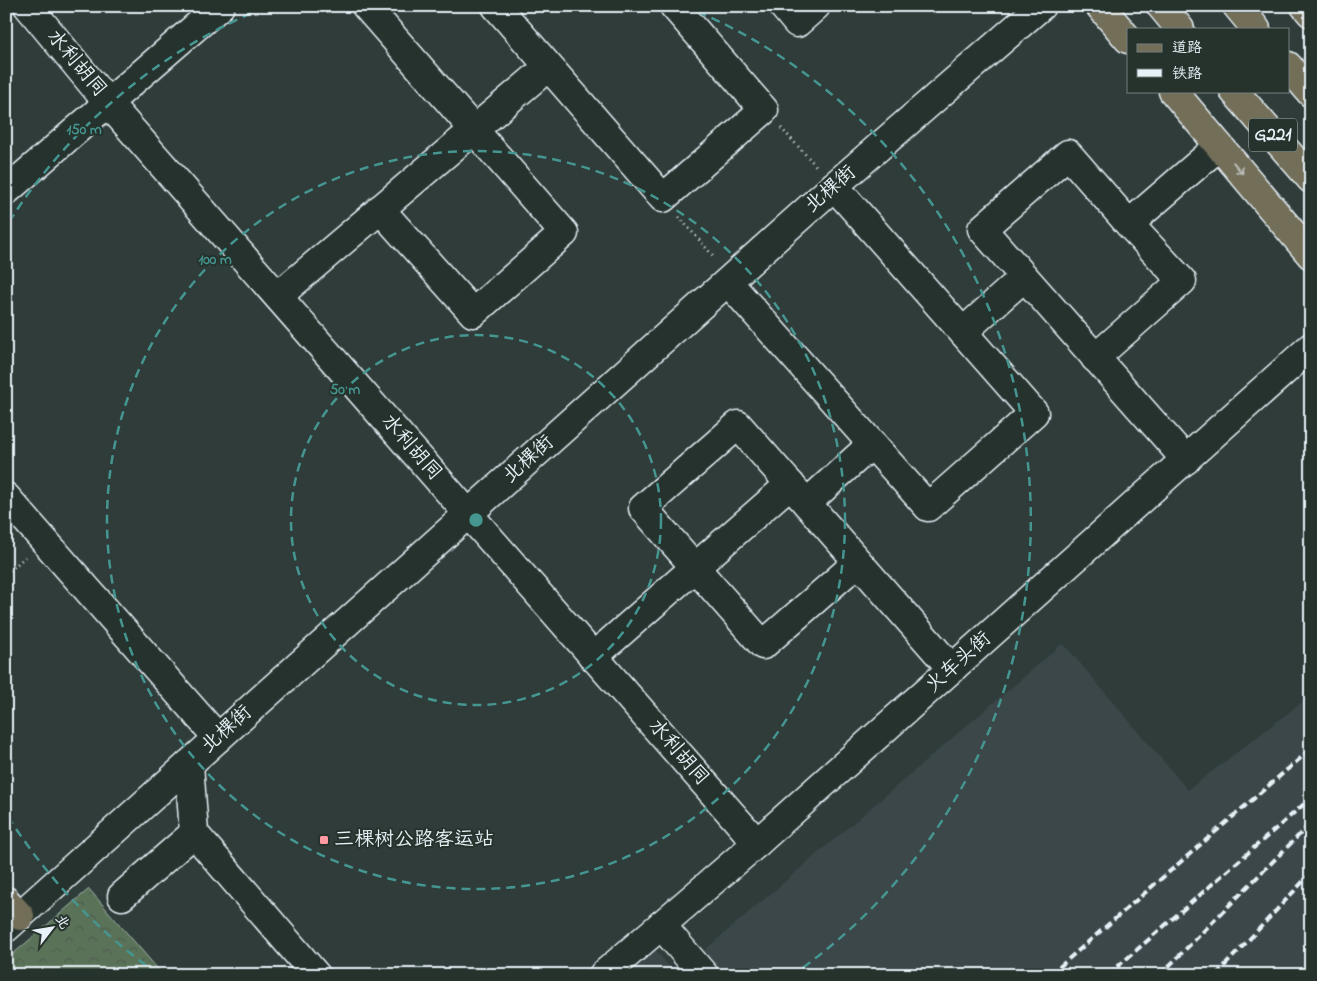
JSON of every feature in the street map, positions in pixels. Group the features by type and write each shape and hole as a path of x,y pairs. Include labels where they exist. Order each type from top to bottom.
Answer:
{"main road":[{"path":"1100,6 1127,38"},
{"path":"1161,6 1179,28"},
{"path":"1237,6 1255,28"},
{"path":"1305,6 1311,13"},
{"name":"G221","path":"1290,68 1311,92"},
{"path":"1174,92 1311,255"},
{"name":"G221","path":"1235,92 1311,179"}],"street":[{"name":"水利胡同","path":"28,6 108,103 757,843"},
{"path":"6,191 220,6"},
{"path":"366,6 564,233 473,313 380,209"},
{"path":"496,6 663,198 764,110 674,6"},
{"path":"783,6 797,22 816,6"},
{"name":"北棵街","path":"11,915 189,764 834,186 1041,6"},
{"path":"278,296 548,66"},
{"path":"1129,224 1219,146"},
{"path":"1095,358 1182,281 1068,154 982,229 1095,358 1186,460"},
{"path":"730,280 928,507 1034,413 834,186"},
{"path":"964,332 1024,277"},
{"name":"火车头街","path":"603,975 757,843 1311,347"},
{"path":"858,562 763,645 643,508 738,425 952,669"},
{"path":"593,657 694,567 798,493 872,444"},
{"path":"6,497 218,738"},
{"path":"189,764 194,833 316,975"},
{"path":"122,896 194,833"},
{"path":"661,925 704,975"}],"path":[{"path":"764,110 834,186"},
{"path":"663,198 730,280"}],"shaded area":[{"path":"1063,643 1188,790 1311,695 1311,975 681,975 679,972"},
{"path":"651,945 677,975 616,975"}],"green space":[{"path":"89,889 163,975 6,975 6,960"}],"railway":[{"path":"1050,975 1311,749"},
{"path":"1108,975 1311,798"},
{"path":"1160,975 1311,823"},
{"path":"1216,975 1311,873"}],"place":[{"name":"三棵树公路客运站","path":"324,840"}]}
